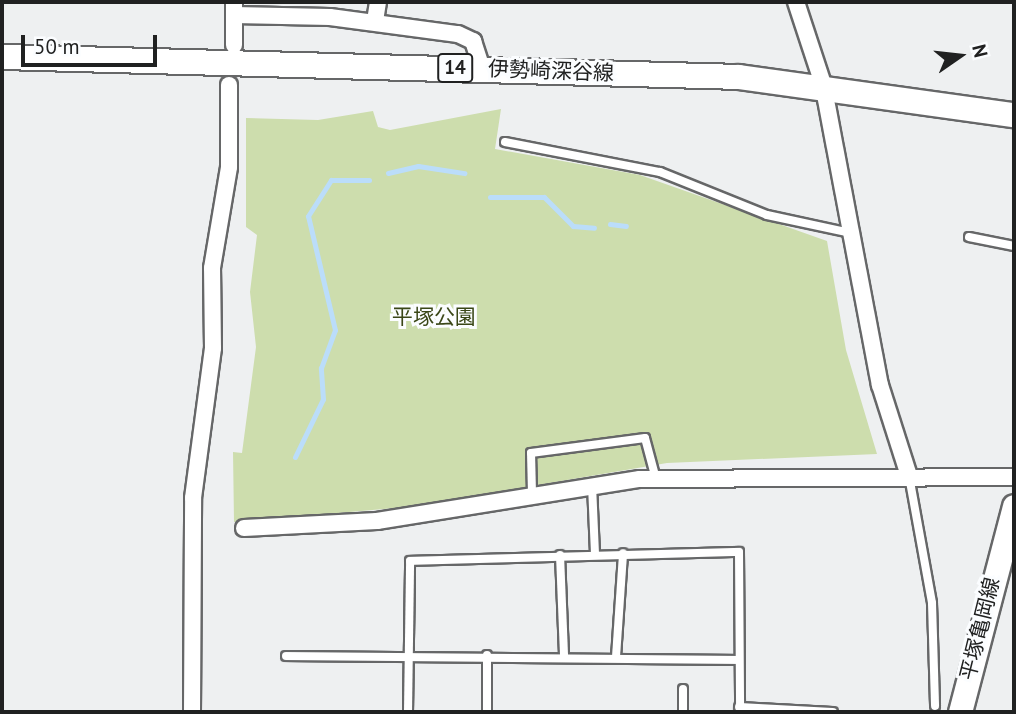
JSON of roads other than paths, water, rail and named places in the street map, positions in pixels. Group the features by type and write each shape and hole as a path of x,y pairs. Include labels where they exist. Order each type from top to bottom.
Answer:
{"main road":[{"name":"伊勢崎深谷線","path":"2,57 482,69 823,84 1014,115"},
{"name":"平塚亀岡線","path":"960,712 1014,506"}],"street":[{"path":"375,21 378,2"},
{"path":"796,2 823,84 880,385 909,476"},
{"path":"233,45 234,8 375,21 473,41 482,69"},
{"path":"192,712 193,498 213,348 212,268 229,167 229,85"},
{"path":"244,528 377,521 532,494 656,479 1014,477"}],"lane":[{"path":"505,142 660,172 767,215 850,233"},
{"path":"969,237 1014,246"},
{"path":"532,494 531,453 645,438 656,479"},
{"path":"909,476 932,603 935,706"},
{"path":"592,485 595,553"},
{"path":"408,712 410,561 595,553 739,552 740,710 833,712"},
{"path":"616,657 623,553"},
{"path":"559,555 564,655"},
{"path":"487,655 487,712"},
{"path":"286,656 564,655 739,660"},
{"path":"683,689 683,712"}],"waterway":[{"path":"388,173 418,166 464,173"},
{"path":"295,457 323,399 321,368 335,330 308,216 331,180 369,180"},
{"path":"490,197 544,197 573,226 594,228"},
{"path":"610,224 626,226"}],"park label":[{"name":"平塚公園","path":"434,317"}]}
